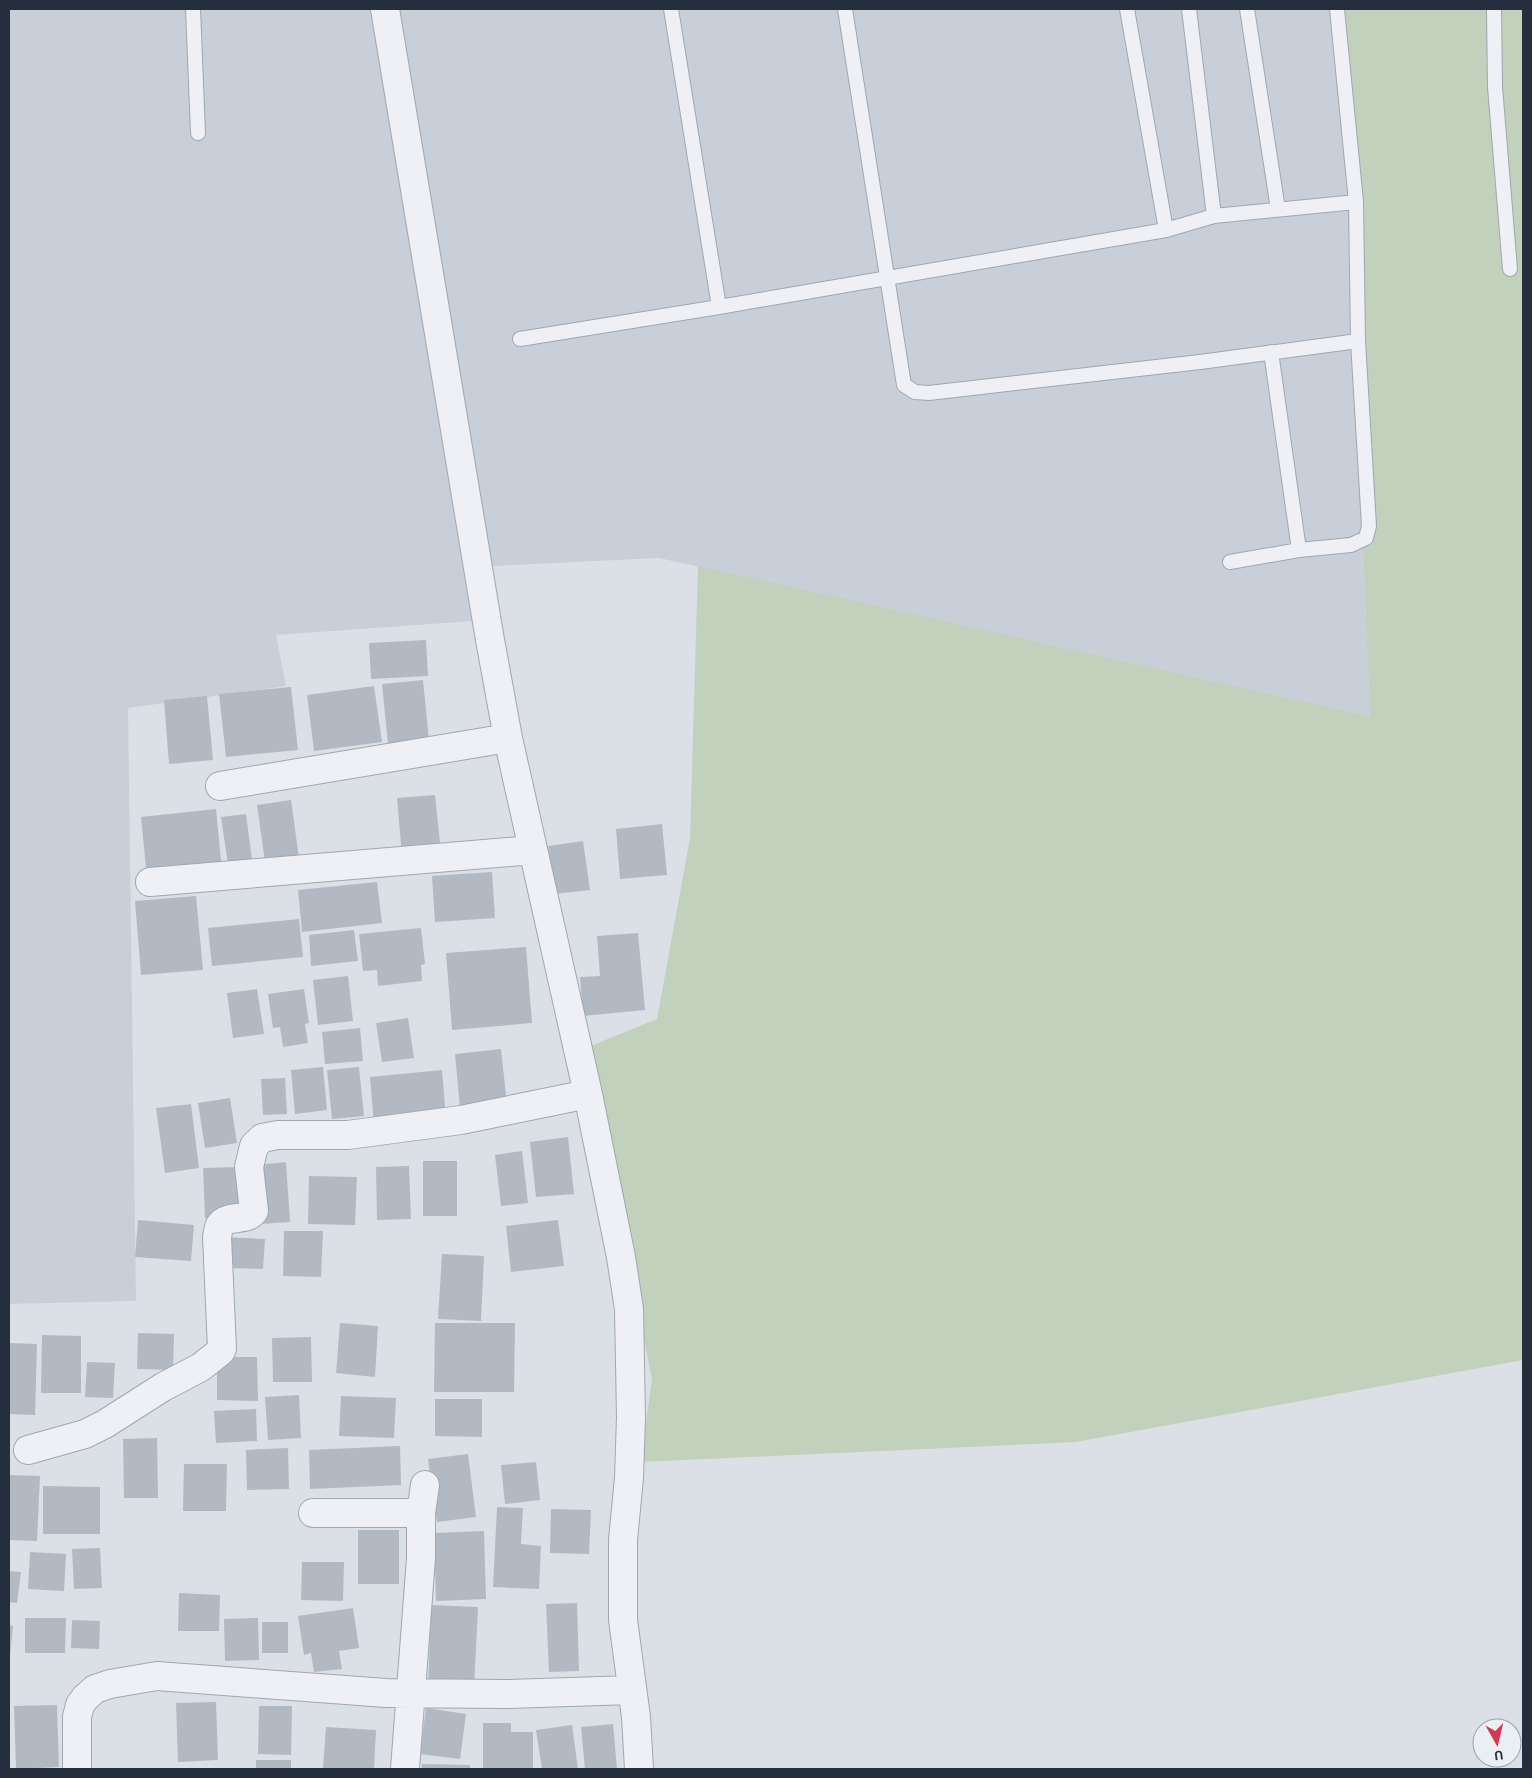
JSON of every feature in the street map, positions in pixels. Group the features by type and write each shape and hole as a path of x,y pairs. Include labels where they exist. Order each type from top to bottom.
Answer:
{"street":[{"path":"385,9 508,738 588,1094 621,1257 629,1309 631,1417 624,1540 623,1620 636,1717 639,1769"},
{"path":"220,786 508,738"},
{"path":"150,882 533,850"},
{"path":"28,1450 85,1434 105,1424 163,1387 201,1367 221,1351 217,1237 223,1222 250,1216 254,1211 249,1167 254,1146 262,1138 278,1135 348,1135 462,1120 588,1094"},
{"path":"405,1769 425,1485"},
{"path":"313,1513 422,1513"},
{"path":"78,1769 77,1717 80,1705 95,1688 156,1676 411,1693 507,1694 632,1690"}],"lane":[{"path":"193,9 198,133"},
{"path":"671,9 718,308"},
{"path":"844,9 904,385 915,392 929,393 1358,341"},
{"path":"1126,9 1166,230"},
{"path":"1189,9 1214,216"},
{"path":"1247,9 1278,209"},
{"path":"1230,562 1299,550 1350,545 1366,538 1369,526 1358,341 1356,202 1337,9"},
{"path":"1494,9 1495,87 1510,268"},
{"path":"520,339 718,308 1166,230 1214,216 1356,202"},
{"path":"1271,352 1299,550"}],"shaded area":[{"path":"9,9 1340,9 1370,716 659,558 474,567 487,620 276,635 286,686 128,708 136,1301 9,1304"}],"green space":[{"path":"1340,9 1523,9 1523,1360 1076,1442 640,1462 652,1380 588,1047 657,1019 690,838 698,566 1370,716"}],"building":[{"path":"426,640 428,676 371,679 369,643"},
{"path":"423,680 430,750 389,754 382,684"},
{"path":"374,686 382,742 314,751 307,695"},
{"path":"291,687 298,750 226,757 219,694"},
{"path":"207,696 213,760 169,764 164,700"},
{"path":"435,795 441,852 402,856 397,798"},
{"path":"291,800 300,865 266,869 257,805"},
{"path":"216,809 222,871 147,878 141,817"},
{"path":"246,814 253,867 229,871 221,817"},
{"path":"662,824 667,875 620,879 616,829"},
{"path":"583,841 590,890 555,894 548,846"},
{"path":"492,872 495,918 435,922 432,876"},
{"path":"377,882 382,923 302,932 298,890"},
{"path":"196,896 203,970 141,975 135,901"},
{"path":"299,919 303,957 212,966 208,928"},
{"path":"421,928 425,964 421,965 422,981 378,986 377,970 363,971 359,934"},
{"path":"354,930 358,961 311,966 309,935"},
{"path":"638,933 645,1010 583,1016 580,977 600,976 597,936"},
{"path":"526,947 532,1023 452,1030 446,953"},
{"path":"348,976 353,1021 318,1025 313,980"},
{"path":"257,989 264,1034 233,1038 227,993"},
{"path":"304,989 309,1023 305,1024 308,1043 283,1047 280,1027 273,1028 268,994"},
{"path":"408,1018 414,1058 382,1062 376,1023"},
{"path":"360,1028 363,1061 325,1064 322,1032"},
{"path":"501,1049 507,1104 460,1108 455,1054"},
{"path":"323,1067 327,1110 295,1114 291,1070"},
{"path":"359,1067 364,1116 332,1119 327,1070"},
{"path":"442,1070 446,1119 374,1125 370,1077"},
{"path":"285,1078 287,1114 263,1115 261,1079"},
{"path":"230,1098 237,1143 205,1148 198,1103"},
{"path":"191,1104 199,1168 165,1173 156,1108"},
{"path":"568,1137 574,1194 536,1197 530,1142"},
{"path":"522,1151 528,1203 501,1206 495,1155"},
{"path":"423,1161 457,1161 457,1216 423,1216"},
{"path":"286,1162 290,1222 261,1224 256,1165"},
{"path":"409,1166 411,1219 377,1220 376,1167"},
{"path":"237,1167 240,1216 205,1218 203,1168"},
{"path":"309,1176 357,1177 355,1225 308,1224"},
{"path":"138,1220 194,1225 191,1261 135,1257"},
{"path":"558,1220 564,1266 511,1272 506,1226"},
{"path":"284,1231 323,1231 321,1277 283,1276"},
{"path":"223,1237 265,1239 263,1269 222,1268"},
{"path":"442,1254 484,1256 481,1321 438,1319"},
{"path":"340,1323 378,1326 375,1377 336,1373"},
{"path":"435,1323 515,1323 514,1392 434,1392"},
{"path":"138,1333 174,1334 173,1370 137,1369"},
{"path":"42,1335 81,1336 81,1393 41,1393"},
{"path":"311,1337 312,1382 273,1382 272,1338"},
{"path":"9,1343 37,1344 35,1415 9,1414"},
{"path":"217,1357 257,1357 258,1401 217,1400"},
{"path":"87,1362 115,1363 113,1398 85,1397"},
{"path":"299,1395 301,1438 268,1440 265,1397"},
{"path":"341,1396 396,1398 394,1438 339,1436"},
{"path":"435,1399 482,1399 482,1437 435,1436"},
{"path":"256,1409 257,1441 216,1443 214,1411"},
{"path":"157,1438 158,1498 124,1498 123,1439"},
{"path":"400,1446 401,1485 310,1489 309,1450"},
{"path":"288,1448 289,1489 247,1490 246,1450"},
{"path":"468,1454 476,1517 437,1522 428,1459"},
{"path":"536,1462 540,1500 505,1504 501,1465"},
{"path":"184,1464 227,1464 226,1511 183,1511"},
{"path":"9,1475 40,1476 37,1541 9,1540"},
{"path":"43,1486 100,1487 100,1534 43,1534"},
{"path":"497,1507 523,1508 521,1544 541,1546 539,1589 493,1587"},
{"path":"551,1509 591,1510 589,1554 550,1553"},
{"path":"358,1530 399,1530 399,1584 358,1584"},
{"path":"484,1531 486,1599 436,1601 434,1533"},
{"path":"100,1548 102,1588 74,1589 72,1549"},
{"path":"30,1552 66,1554 64,1591 28,1589"},
{"path":"302,1562 344,1562 343,1601 301,1600"},
{"path":"9,1571 21,1572 17,1603 9,1602"},
{"path":"179,1593 220,1595 219,1631 178,1631"},
{"path":"577,1603 579,1671 549,1672 546,1604"},
{"path":"431,1605 478,1607 474,1688 428,1687"},
{"path":"353,1608 359,1648 339,1651 342,1669 314,1672 311,1653 304,1655 298,1616"},
{"path":"25,1618 66,1618 65,1653 25,1653"},
{"path":"258,1618 259,1660 225,1661 224,1619"},
{"path":"72,1620 100,1621 99,1649 71,1648"},
{"path":"262,1622 288,1622 288,1653 262,1653"},
{"path":"9,1625 13,1626 10,1657 9,1657"},
{"path":"216,1702 218,1760 178,1762 176,1703"},
{"path":"57,1705 59,1767 16,1769 14,1706"},
{"path":"259,1706 292,1706 291,1755 258,1754"},
{"path":"426,1708 466,1714 460,1759 420,1754"},
{"path":"483,1723 511,1723 511,1732 533,1732 533,1769 483,1769"},
{"path":"613,1724 617,1769 585,1769 581,1727"},
{"path":"572,1725 578,1769 542,1769 536,1730"},
{"path":"326,1727 376,1730 374,1769 323,1768"},
{"path":"256,1760 291,1760 291,1769 256,1769"},
{"path":"422,1764 470,1765 470,1769 422,1769"}]}
